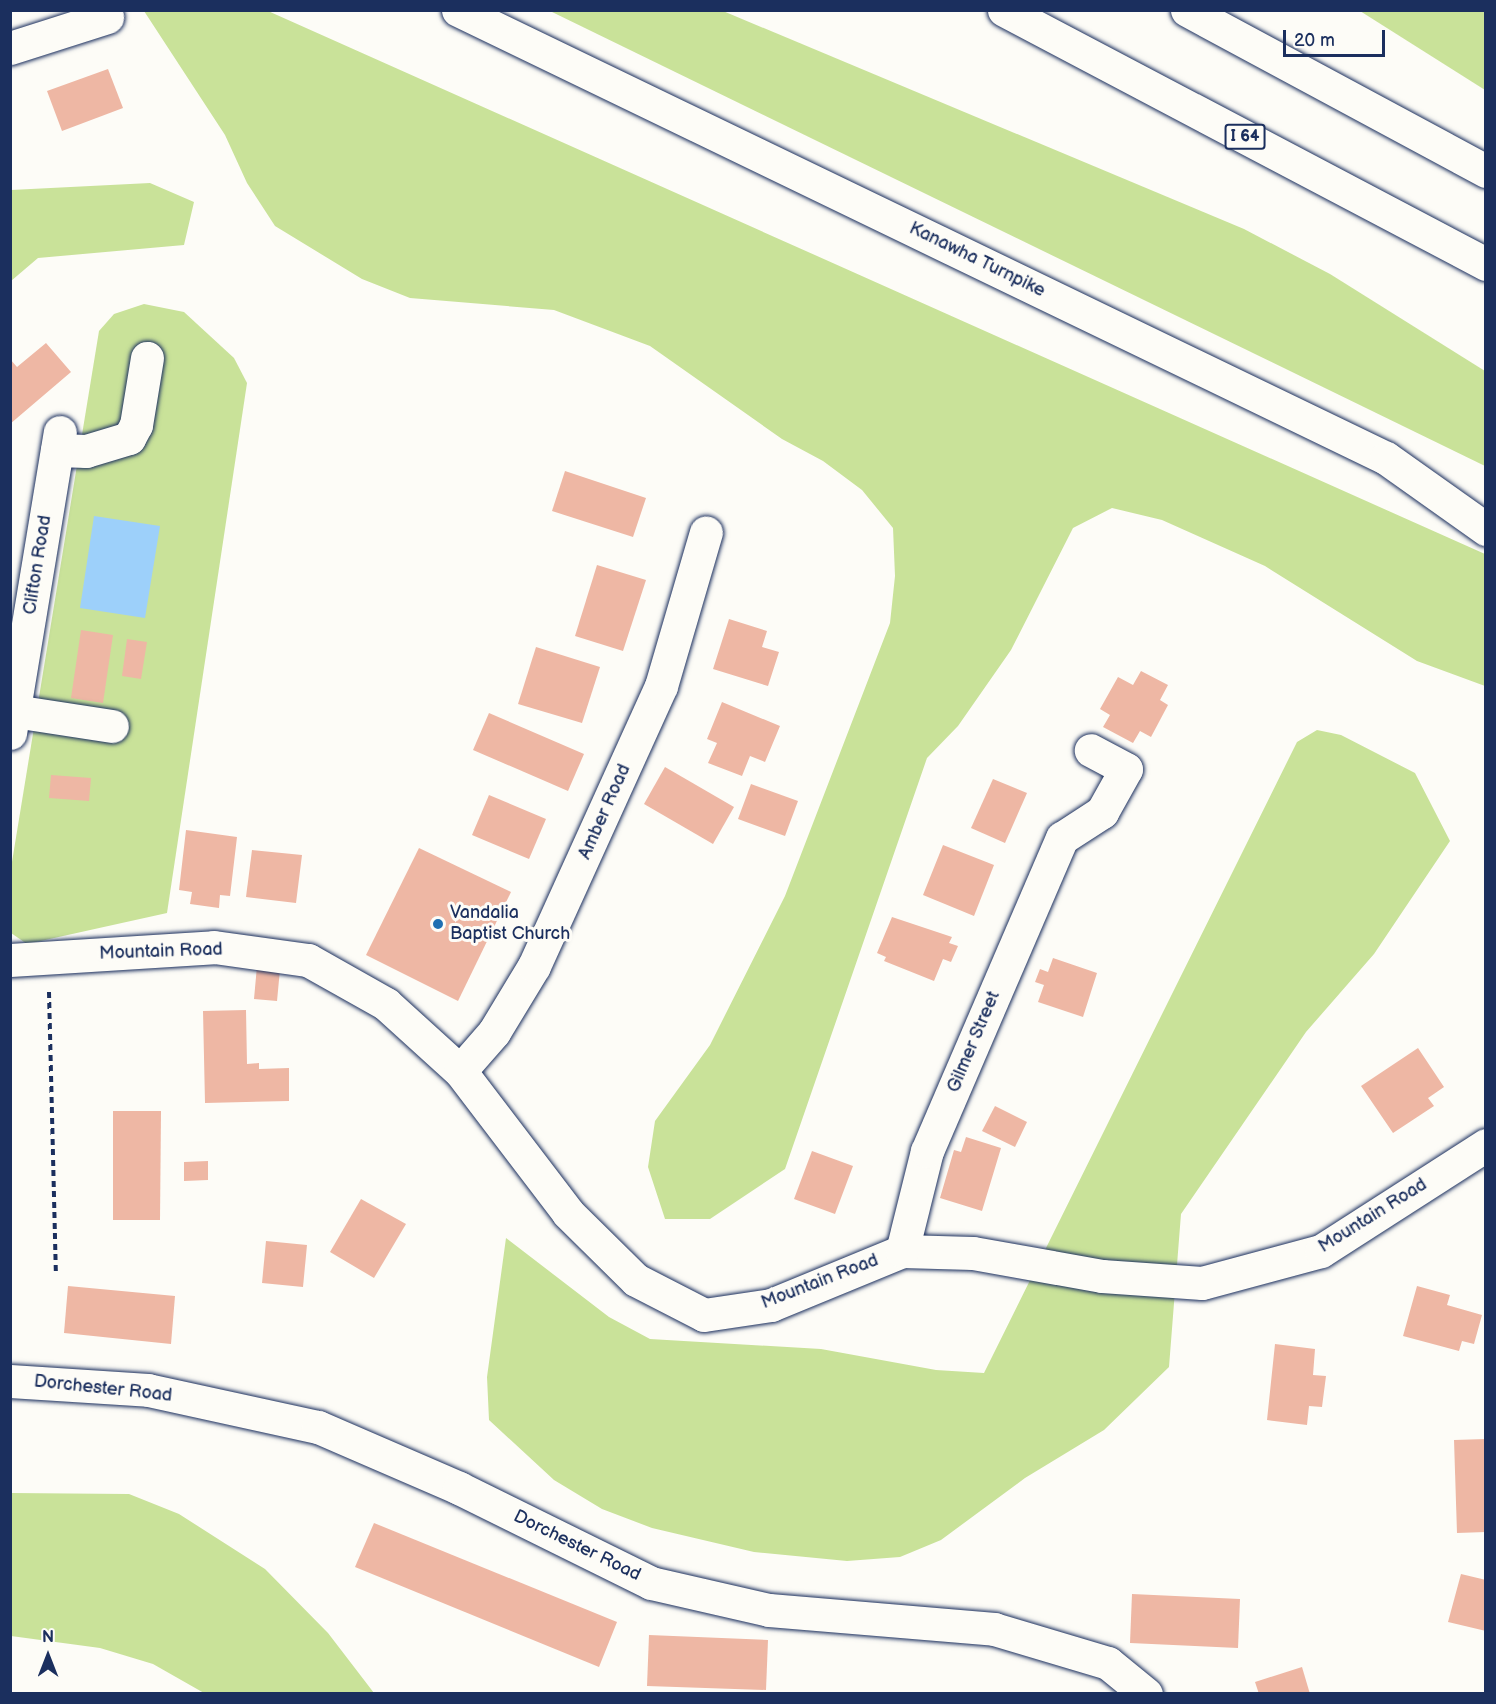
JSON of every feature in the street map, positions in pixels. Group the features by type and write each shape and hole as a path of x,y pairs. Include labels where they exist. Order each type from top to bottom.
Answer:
{"main road":[{"name":"Kanawha Turnpike","path":"458,10 1386,458 1485,529"},
{"name":"I 64","path":"1004,10 1485,264"},
{"path":"1187,10 1485,171"},
{"path":"10,48 107,17"},
{"name":"Clifton Road","path":"12,722 58,441 86,451 129,438 136,425 147,358"},
{"name":"Amber Road","path":"460,1071 511,1006 559,913 662,687 706,532"},
{"path":"12,722 112,726"},
{"name":"Gilmer Street","path":"902,1251 927,1151 1062,838 1102,812 1126,769 1091,750"},
{"name":"Mountain Road","path":"10,960 214,947 308,960 386,1004 460,1071 568,1213 636,1280 704,1315 771,1305 902,1251 973,1253 1102,1276 1202,1283 1321,1251 1485,1145"},
{"name":"Dorchester Road","path":"10,1381 148,1390 318,1427 459,1488 651,1582 768,1610 994,1629 1108,1663 1146,1694"}],"path":[{"path":"48,958 56,1275"}],"green space":[{"path":"144,11 268,11 1485,554 1485,686 1417,661 1265,566 1162,520 1112,508 1073,528 1011,650 958,726 927,758 785,1169 710,1219 665,1219 648,1167 655,1121 710,1045 785,896 890,623 895,576 893,528 862,490 823,461 782,439 650,346 554,310 410,298 362,279 275,226 247,183 225,135"},
{"path":"550,11 723,11 1244,229 1330,274 1485,371 1485,466"},
{"path":"1360,11 1485,11 1485,90"},
{"path":"150,183 194,202 184,245 38,258 11,281 11,190"},
{"path":"144,304 184,312 234,358 247,383 167,913 27,944 11,933 11,868 99,331 114,314"},
{"path":"1317,730 1341,735 1415,773 1450,841 1374,954 1306,1032 1181,1214 1169,1367 1104,1430 1025,1478 941,1540 900,1557 847,1561 754,1552 652,1528 602,1509 554,1480 489,1420 487,1377 506,1238 609,1317 650,1339 821,1349 936,1370 984,1373 1297,742"},
{"path":"11,1493 129,1494 179,1514 265,1569 328,1633 374,1693 204,1693 153,1664 100,1648 11,1636"}],"water":[{"path":"94,516 160,526 145,618 80,608"}],"building":[{"path":"108,69 123,108 62,131 47,91"},
{"path":"46,343 71,372 10,424 10,359 17,367"},
{"path":"565,471 646,498 633,537 552,511"},
{"path":"597,565 646,580 623,651 575,636"},
{"path":"729,619 767,631 762,647 779,652 768,686 713,669"},
{"path":"81,630 113,635 103,703 71,698"},
{"path":"127,639 147,642 141,679 122,676"},
{"path":"536,647 600,667 582,723 518,704"},
{"path":"1141,671 1168,685 1160,700 1168,705 1151,737 1140,731 1133,743 1103,727 1110,715 1100,709 1118,677 1133,685"},
{"path":"722,702 780,726 765,762 750,756 742,776 708,763 717,743 707,739"},
{"path":"489,713 584,754 568,791 473,750"},
{"path":"665,767 734,807 713,844 644,804"},
{"path":"51,775 91,778 89,801 49,798"},
{"path":"993,779 1027,793 1005,843 971,828"},
{"path":"751,784 798,801 785,836 738,819"},
{"path":"489,795 546,819 529,859 472,835"},
{"path":"186,830 237,837 230,896 220,895 219,908 190,904 192,892 179,890"},
{"path":"943,845 994,865 974,916 923,895"},
{"name":"Vandalia Baptist Church","path":"419,848 511,892 458,1001 366,955"},
{"path":"252,850 302,855 296,903 246,897"},
{"path":"892,917 952,937 949,943 958,946 951,962 943,959 934,981 884,961 886,957 877,953"},
{"path":"1053,958 1097,973 1083,1017 1038,1002 1044,985 1035,982 1040,969 1048,972"},
{"path":"257,966 280,969 277,1001 254,999"},
{"path":"246,1010 247,1064 259,1063 259,1069 289,1068 289,1101 205,1103 203,1011"},
{"path":"1418,1048 1444,1087 1428,1098 1434,1106 1393,1133 1361,1086"},
{"path":"995,1106 1027,1122 1015,1147 982,1131"},
{"path":"113,1111 161,1111 160,1220 113,1220"},
{"path":"966,1137 1001,1148 982,1211 940,1198 954,1150 961,1152"},
{"path":"812,1151 853,1166 835,1214 794,1199"},
{"path":"208,1161 208,1180 184,1181 184,1162"},
{"path":"361,1199 406,1224 374,1278 330,1252"},
{"path":"266,1241 307,1245 303,1287 262,1283"},
{"path":"68,1286 175,1296 171,1344 64,1333"},
{"path":"1417,1286 1450,1295 1447,1305 1482,1315 1474,1344 1462,1341 1459,1351 1403,1336"},
{"path":"1275,1344 1315,1349 1313,1375 1326,1376 1322,1407 1309,1406 1307,1425 1267,1420"},
{"path":"1486,1439 1486,1532 1457,1533 1454,1440"},
{"path":"374,1523 617,1622 599,1667 355,1567"},
{"path":"1461,1574 1486,1580 1486,1631 1448,1622"},
{"path":"1132,1594 1240,1599 1238,1648 1130,1643"},
{"path":"649,1635 768,1640 766,1690 647,1686"},
{"path":"1302,1667 1310,1694 1259,1694 1255,1682"}],"place":[{"name":"Vandalia Baptist Church","path":"438,924"}]}
